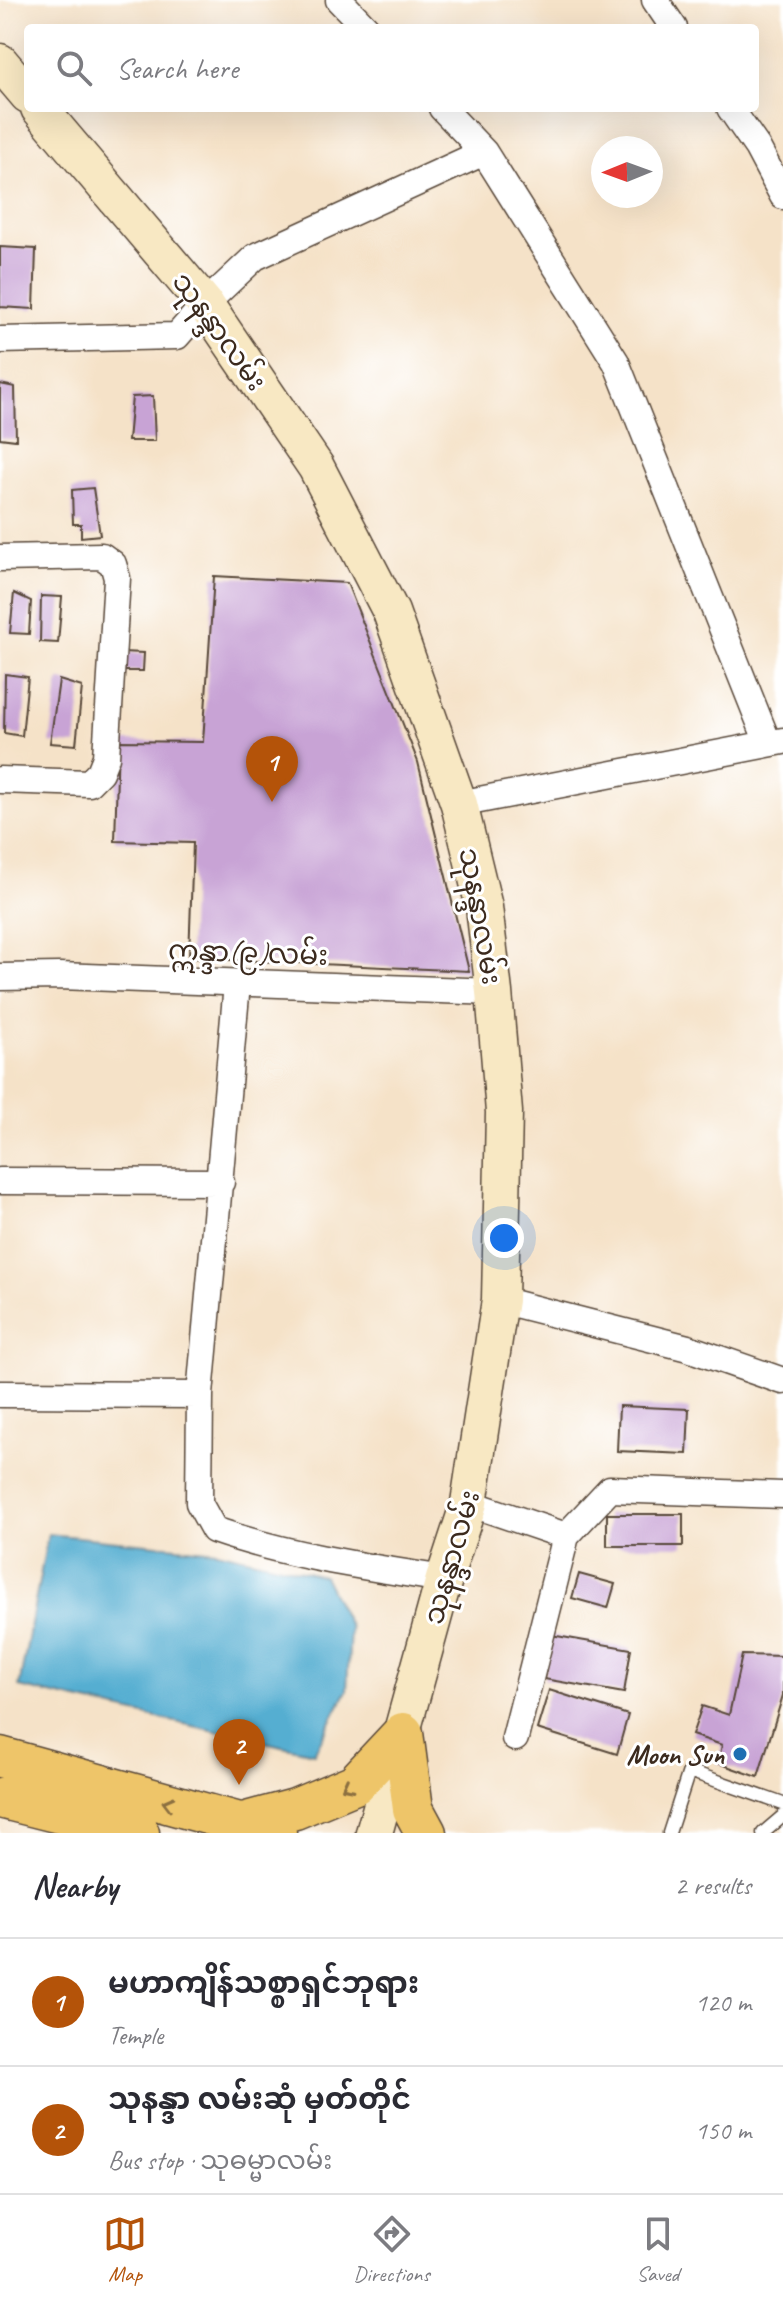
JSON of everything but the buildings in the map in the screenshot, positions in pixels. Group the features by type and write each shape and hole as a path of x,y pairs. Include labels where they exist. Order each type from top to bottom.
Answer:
{"main road":[{"path":"0,62 24,90"},
{"name":"သုနန္ဒာလမ်း","path":"42,112 205,304 316,467 391,612 459,804 484,907 504,1112 500,1300 469,1503 444,1579 374,1833"},
{"path":"0,1757 260,1828 295,1809 355,1784 403,1733"},
{"path":"403,1733 413,1809 426,1833"},
{"path":"0,1798 139,1833"}],"street":[{"path":"339,0 362,24"},
{"path":"655,0 671,24"},
{"path":"446,112 484,152 616,362 775,742 459,804"},
{"path":"733,112 757,147 783,196"},
{"path":"0,340 177,336 205,304 255,257 484,152"},
{"path":"0,558 102,556 113,564 117,578 106,757 100,772 89,783 0,780"},
{"name":"ဣန္ဒာ(၉)လမ်း","path":"0,977 59,976 494,992"},
{"path":"237,984 200,1395 199,1503 214,1530 253,1543 330,1561 444,1579"},
{"path":"0,1181 221,1182"},
{"path":"500,1300 688,1348 783,1381"},
{"path":"0,1394 200,1395"},
{"path":"515,1738 566,1536 610,1489 783,1495"},
{"path":"469,1503 566,1536"}],"lane":[{"path":"669,1833 689,1771 783,1804"},
{"path":"763,1833 783,1816"}],"water":[{"path":"48,1534 217,1551 324,1576 350,1628 347,1691 314,1753 19,1687"}],"place":[{"name":"မဟာကျိန်သစ္စာရှင်ဘုရား","path":"272,802"},
{"name":"Moon Sun","path":"740,1754"},
{"name":"သုနန္ဒာ လမ်းဆုံ မှတ်တိုင်","path":"239,1785"}]}
